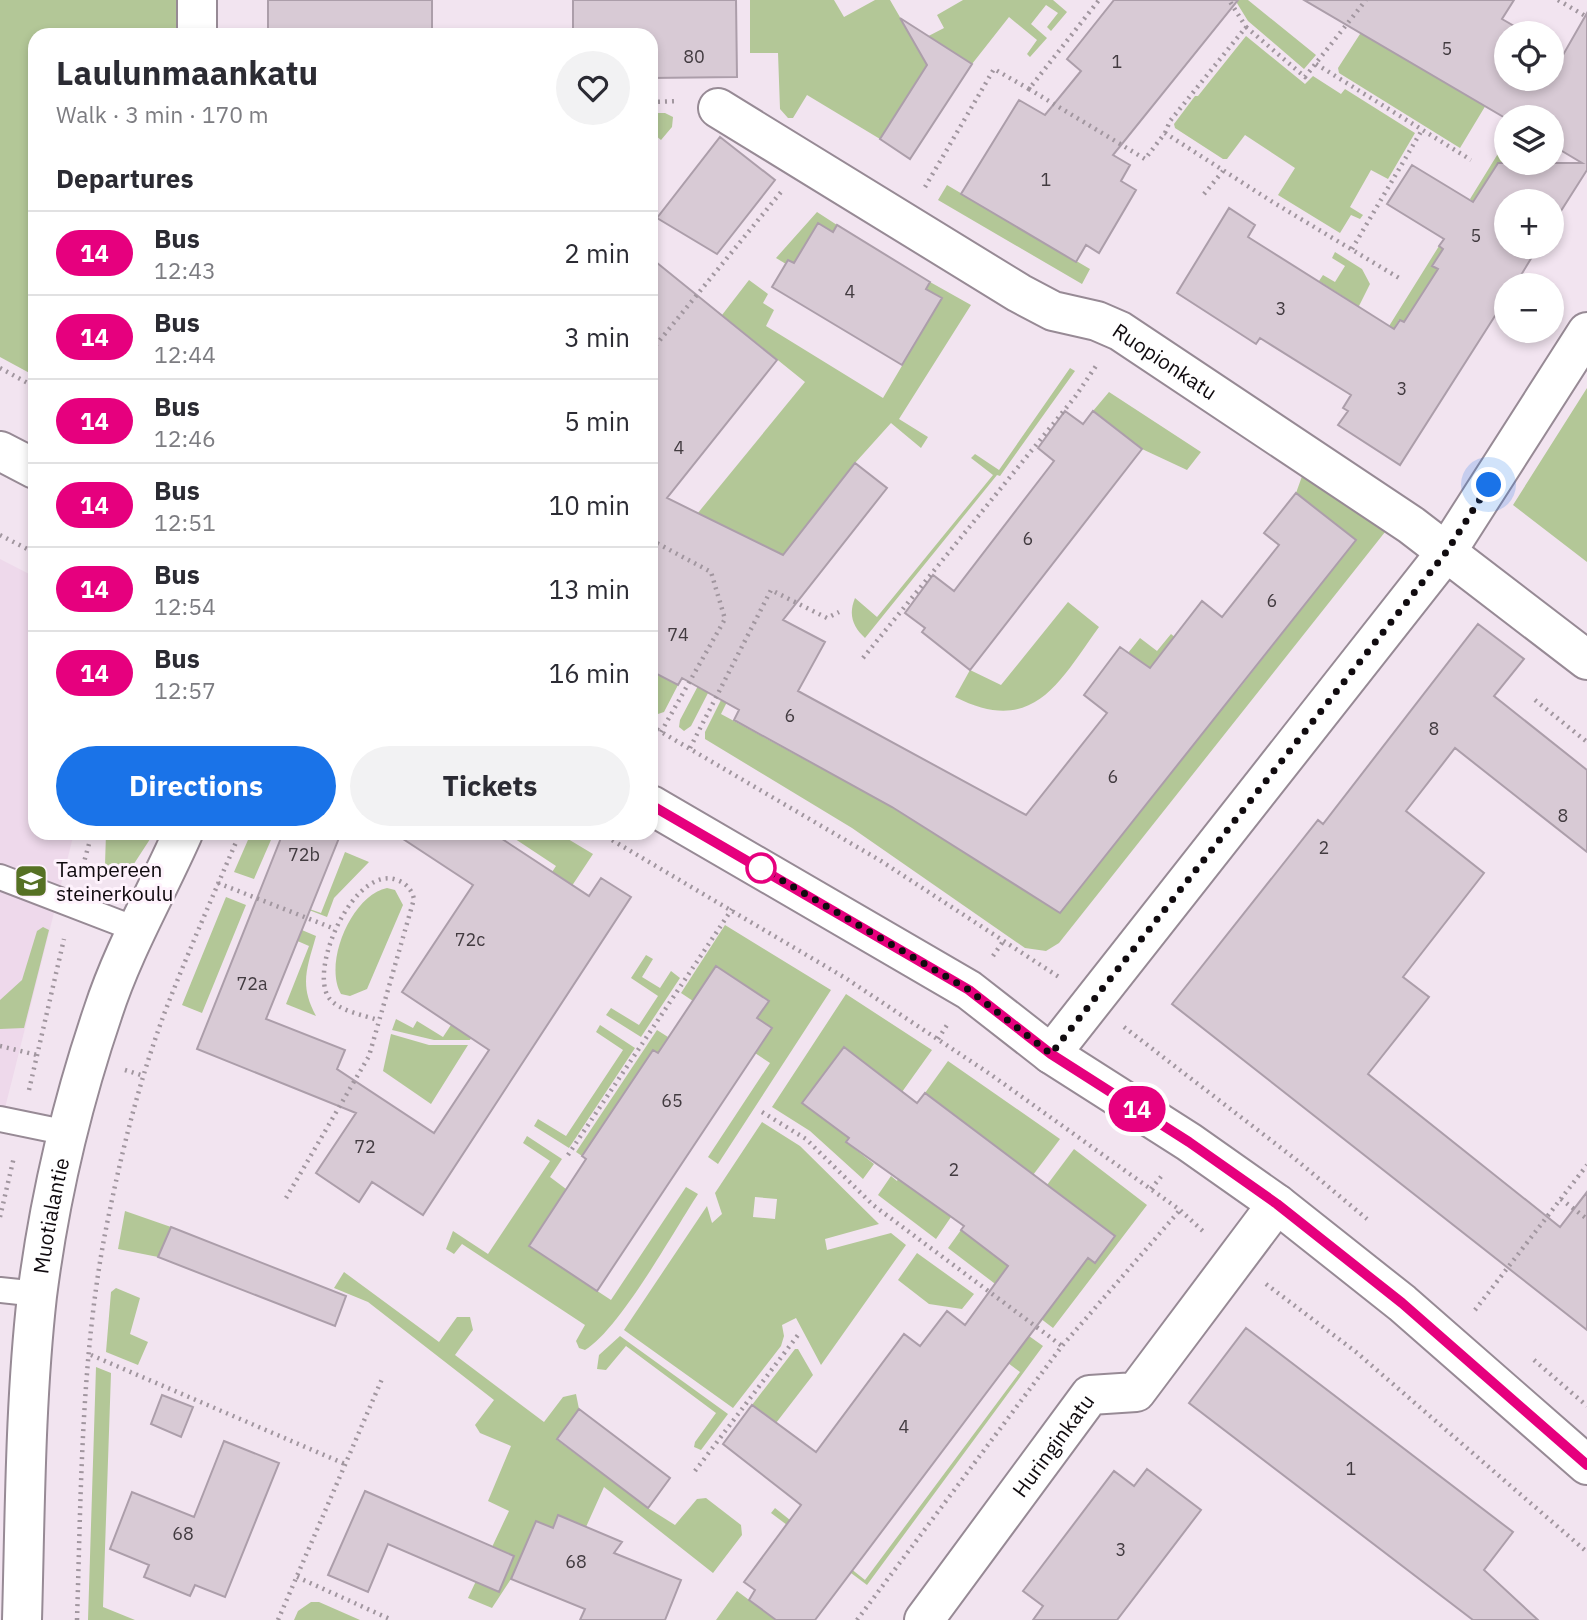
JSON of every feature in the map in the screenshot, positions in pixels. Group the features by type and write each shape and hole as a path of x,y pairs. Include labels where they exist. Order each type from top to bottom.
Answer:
{"street":[{"path":"197,0 197,28"},
{"name":"Ruopionkatu","path":"718,108 1053,311 1097,321 1119,331 1447,551 1587,660"},
{"path":"1051,1054 1447,551 1587,332"},
{"path":"0,451 28,465"},
{"path":"658,809 969,990 1051,1054 1189,1142 1277,1204 1402,1303 1587,1465"},
{"name":"Muotialantie","path":"22,1620 38,1294 68,1133 102,1013 180,840"},
{"name":"Huringinkatu","path":"924,1620 1090,1395 1136,1392 1277,1204"}],"lane":[{"path":"0,877 138,930"},
{"path":"11,1121 68,1133"},
{"path":"0,1290 38,1294"}],"path":[{"path":"1029,89 1099,0"},
{"path":"1229,0 1246,27 1305,77 1366,0"},
{"path":"1558,0 1587,17"},
{"path":"904,222 994,69 1145,159 1165,133 1170,121 1246,27"},
{"path":"1316,64 1471,160"},
{"path":"1352,249 1422,130"},
{"path":"1165,133 1399,278"},
{"path":"658,342 805,162"},
{"path":"1204,194 1223,171"},
{"path":"863,658 1075,397 1119,331"},
{"path":"0,368 28,383"},
{"path":"0,535 28,549"},
{"path":"658,544 710,572 725,619 661,732"},
{"path":"690,748 771,590 827,618 839,612"},
{"path":"1535,701 1587,742"},
{"path":"658,730 881,861 1056,974 1090,1003 1262,1133 1368,1220"},
{"path":"0,1217 11,1121 37,1055 90,840"},
{"path":"77,1620 91,1355 104,1240 141,1087 166,1010 237,840"},
{"path":"612,840 732,909 948,1046 1180,1210 1235,1260 1356,1352 1587,1552"},
{"path":"286,1198 369,1056 414,899 412,891 393,878 370,884 355,897 335,929 326,967 327,996 336,1004 378,1020"},
{"path":"218,883 335,929"},
{"path":"568,1155 732,909"},
{"path":"0,1046 37,1055"},
{"path":"762,1112 806,1139 873,1205 1062,1346"},
{"path":"1475,1310 1587,1165"},
{"path":"1561,1199 1587,1219"},
{"path":"857,1620 1062,1346 1180,1210"},
{"path":"1464,1301 1485,1319"},
{"path":"695,1471 798,1335"},
{"path":"1527,1354 1587,1406"},
{"path":"91,1355 345,1464"},
{"path":"278,1620 382,1379"},
{"path":"297,1577 392,1620"}],"shaded area":[{"name":"Tampereen steinerkoulu","path":"0,559 28,573 28,840 72,840 0,1128"}],"green space":[{"path":"0,0 185,0 184,28 28,28 28,372 0,357"},
{"path":"750,0 834,0 844,17 875,0 890,0 915,43 944,28 937,15 963,0 1053,0 1067,12 1051,31 1047,27 1058,13 1046,5 1031,24 1047,38 1030,57 1027,54 1037,40 1009,17 972,64 940,44 880,139 807,95 793,118 788,118 780,109 778,53 750,53"},
{"path":"1235,0 1248,0 1316,55 1304,69 1248,21"},
{"path":"1382,0 1494,63 1494,91 1460,148 1339,73 1338,68"},
{"path":"1246,36 1305,84 1313,76 1341,94 1345,89 1415,133 1388,179 1371,170 1350,207 1363,215 1360,219 1351,215 1340,233 1278,195 1295,168 1245,135 1227,159 1223,159 1175,128 1174,124 1195,96 1198,96"},
{"path":"658,113 665,113 673,117 672,127 661,140 658,138"},
{"path":"1494,160 1494,175 1496,175 1493,180 1488,178 1473,202 1470,199"},
{"path":"947,185 1090,269 1082,284 938,200"},
{"path":"817,212 837,225 833,232 794,263 788,260 786,264 776,258"},
{"path":"1439,246 1443,249 1433,266 1438,269 1405,323 1399,320 1386,342 1381,339"},
{"path":"1335,252 1362,269 1370,284 1356,312 1344,297 1319,281 1323,275 1335,282 1345,266 1332,258"},
{"path":"749,280 768,294 763,303 774,310 766,326 883,398 942,298 926,289 930,282 971,305 899,419 928,437 921,448 891,423 855,463 771,571 691,726 684,731 679,727 680,720 737,612 684,530 805,382 722,315"},
{"path":"1070,368 1075,371 1000,476 997,475 865,638 857,630 853,620 855,598 877,617 993,475 971,458 975,454 999,470"},
{"path":"1587,388 1587,562 1513,505"},
{"path":"1109,392 1201,452 1187,470 1142,449 1093,411"},
{"path":"1305,468 1385,523 1385,532 1059,943 1046,951 1025,948 852,828 705,739 705,732 765,612 775,606 721,714 885,803 1060,913 1128,653 1140,638 1157,651 1171,634 1238,690 1356,540 1296,493"},
{"path":"1068,602 1099,627 1071,667 1042,698 1025,707 1005,711 982,708 955,697 970,670 1001,685"},
{"path":"658,675 678,685 664,712 658,714"},
{"path":"106,840 149,840 128,873 105,865"},
{"path":"248,840 271,840 254,879 234,872"},
{"path":"517,840 570,840 593,854 470,1040 434,1040 392,1030 396,1019 413,1028 417,1021 443,1037 556,866"},
{"path":"345,852 369,862 334,898 327,917 283,900 321,913"},
{"path":"387,888 395,890 403,905 367,989 350,996 341,994 336,981 336,965 344,932 363,903 374,893"},
{"path":"226,897 246,905 202,1013 182,1005"},
{"path":"276,919 316,936 306,986 316,1016 286,1004 309,946 272,930"},
{"path":"725,925 831,990 718,1164 708,1157 770,1063 755,1053 757,1018 769,1001 716,966 693,1001 681,993"},
{"path":"43,927 49,930 24,1028 0,1029 0,1000 22,980 37,931"},
{"path":"646,955 653,959 642,977 660,988 671,971 680,978 641,1037 606,1015 611,1008 639,1025 658,996 631,978"},
{"path":"846,994 932,1050 902,1092 803,1103 849,1138 846,1142 874,1164 863,1179 810,1131 772,1107"},
{"path":"600,1025 635,1048 569,1148 534,1126 538,1119 566,1136 623,1050 596,1032"},
{"path":"657,1030 668,1037 658,1053 653,1050 582,1156 576,1152"},
{"path":"391,1034 429,1045 468,1045 431,1104 383,1071"},
{"path":"948,1061 1060,1139 1033,1175 925,1093"},
{"path":"762,1122 800,1146 879,1224 825,1239 827,1250 891,1233 906,1245 821,1365 796,1318 782,1325 784,1336 781,1346 733,1408 624,1330 707,1206 712,1223 722,1214 715,1193","holes":["755,1197 777,1199 775,1219 753,1217"]},
{"path":"527,1136 562,1159 550,1177 566,1189 529,1246 611,1300 686,1187 698,1194 629,1302 599,1339 585,1350 579,1348 576,1341 585,1325 462,1244 454,1254 446,1249 453,1231 488,1254 550,1161 523,1143"},
{"path":"1074,1149 1147,1205 1053,1328 948,1248 961,1230 1012,1269 1088,1258 1095,1263 1115,1236 1047,1185"},
{"path":"891,1176 897,1181 899,1177 951,1217 936,1239 878,1195"},
{"path":"125,1211 171,1227 158,1257 118,1249"},
{"path":"917,1253 974,1294 962,1309 929,1304 898,1280"},
{"path":"344,1272 439,1342 457,1317 470,1317 473,1330 455,1355 544,1422 563,1397 576,1394 579,1409 557,1440 675,1525 697,1499 706,1498 741,1525 742,1535 713,1573 604,1487 586,1527 558,1515 553,1528 536,1521 511,1579 492,1608 468,1598 509,1511 488,1501 511,1446 480,1433 475,1425 494,1400 368,1302 334,1288"},
{"path":"116,1288 140,1298 130,1334 148,1342 138,1365 106,1352 111,1292"},
{"path":"620,1336 728,1414 701,1450 694,1447 695,1442 716,1413 626,1346 606,1370 597,1369 599,1355"},
{"path":"1029,1336 1043,1346 867,1585 771,1513 775,1508 865,1580 1020,1372 1008,1363"},
{"path":"795,1349 798,1349 813,1375 776,1423 752,1405"},
{"path":"96,1367 111,1373 103,1607 135,1620 88,1620"},
{"path":"737,1591 776,1620 716,1620"},
{"path":"311,1602 319,1602 360,1620 294,1620 298,1611"}],"building":[{"path":"268,0 432,0 432,28 268,28"},
{"path":"573,0 736,0 737,77 658,78 658,28 573,28"},
{"path":"1114,0 1238,0 1113,155 1130,165 1121,181 1136,190 1099,253 1086,245 1076,262 961,194 1019,100 1045,115 1081,71 1067,59"},
{"path":"1304,0 1514,0 1502,19 1505,21 1494,21 1494,91 1564,91 1564,53 1587,13 1587,170 1564,206 1564,189 1494,189 1494,259 1531,259 1522,273 1494,273 1494,317 1400,465 1338,425 1348,411 1343,408 1351,395 1260,338 1256,344 1177,293 1229,208 1255,225 1248,237 1394,329 1400,320 1404,322 1438,269 1432,266 1443,249 1439,246 1444,239 1387,204 1412,165 1473,202 1494,169 1494,175 1564,175 1564,163 1582,163 1564,152 1564,105 1494,105 1494,111"},
{"path":"900,18 972,64 910,159 880,139 927,65"},
{"path":"720,137 775,180 717,254 658,217"},
{"path":"818,223 833,232 837,225 930,282 926,289 942,298 902,365 772,287 788,260 794,263"},
{"path":"658,264 777,360 667,498 783,555 855,463 887,488 783,620 825,642 798,691 1026,815 1107,713 1084,695 1120,647 1150,668 1202,601 1222,617 1279,545 1264,533 1296,493 1356,540 1060,913 892,807 734,720 739,710 682,678 678,685 658,675"},
{"path":"1065,411 1083,424 1093,411 1142,449 970,670 922,632 925,628 905,613 933,575 954,591 1054,461 1038,448"},
{"path":"1478,624 1524,659 1494,696 1587,770 1587,852 1455,748 1406,811 1484,873 1403,977 1429,997 1368,1074 1560,1227 1587,1192 1587,1330 1172,1004 1318,820 1323,824"},
{"path":"280,840 338,840 266,1019 345,1050 337,1069 434,1133 489,1050 402,992 473,885 405,840 504,840 589,896 601,878 631,897 423,1215 372,1182 359,1202 316,1173 356,1113 197,1049"},
{"path":"716,966 769,1001 757,1018 772,1028 597,1291 529,1246 586,1159 582,1156 653,1050 658,1053"},
{"path":"844,1047 917,1103 925,1093 1115,1236 1095,1263 1088,1258 815,1620 776,1620 749,1600 755,1590 744,1582 801,1505 723,1444 752,1405 816,1452 904,1334 920,1346 947,1311 965,1325 1008,1266 961,1230 964,1226 846,1142 849,1138 802,1103"},
{"path":"171,1227 346,1296 335,1326 158,1257"},
{"path":"1246,1328 1513,1532 1484,1570 1538,1620 1473,1620 1189,1403"},
{"path":"162,1395 193,1407 181,1437 151,1424"},
{"path":"579,1409 670,1478 648,1508 557,1439"},
{"path":"224,1441 279,1463 225,1597 195,1585 190,1596 144,1577 149,1565 110,1549 132,1492 194,1517"},
{"path":"1147,1469 1201,1510 1117,1620 1033,1620 1043,1606 1023,1591 1114,1471 1134,1486"},
{"path":"365,1491 514,1556 499,1592 388,1544 368,1592 328,1575"},
{"path":"558,1515 622,1542 614,1553 681,1580 665,1620 580,1620 585,1609 511,1579 536,1521 553,1528"}],"bus line":[{"name":"14","path":"658,809 969,990 1051,1054 1189,1142 1277,1204 1402,1303 1587,1465"}],"place":[{"name":"Tampereen steinerkoulu","path":"31,881"}],"route":[{"path":"761,868 969,990 1051,1054 1447,551 1489,485"}]}
